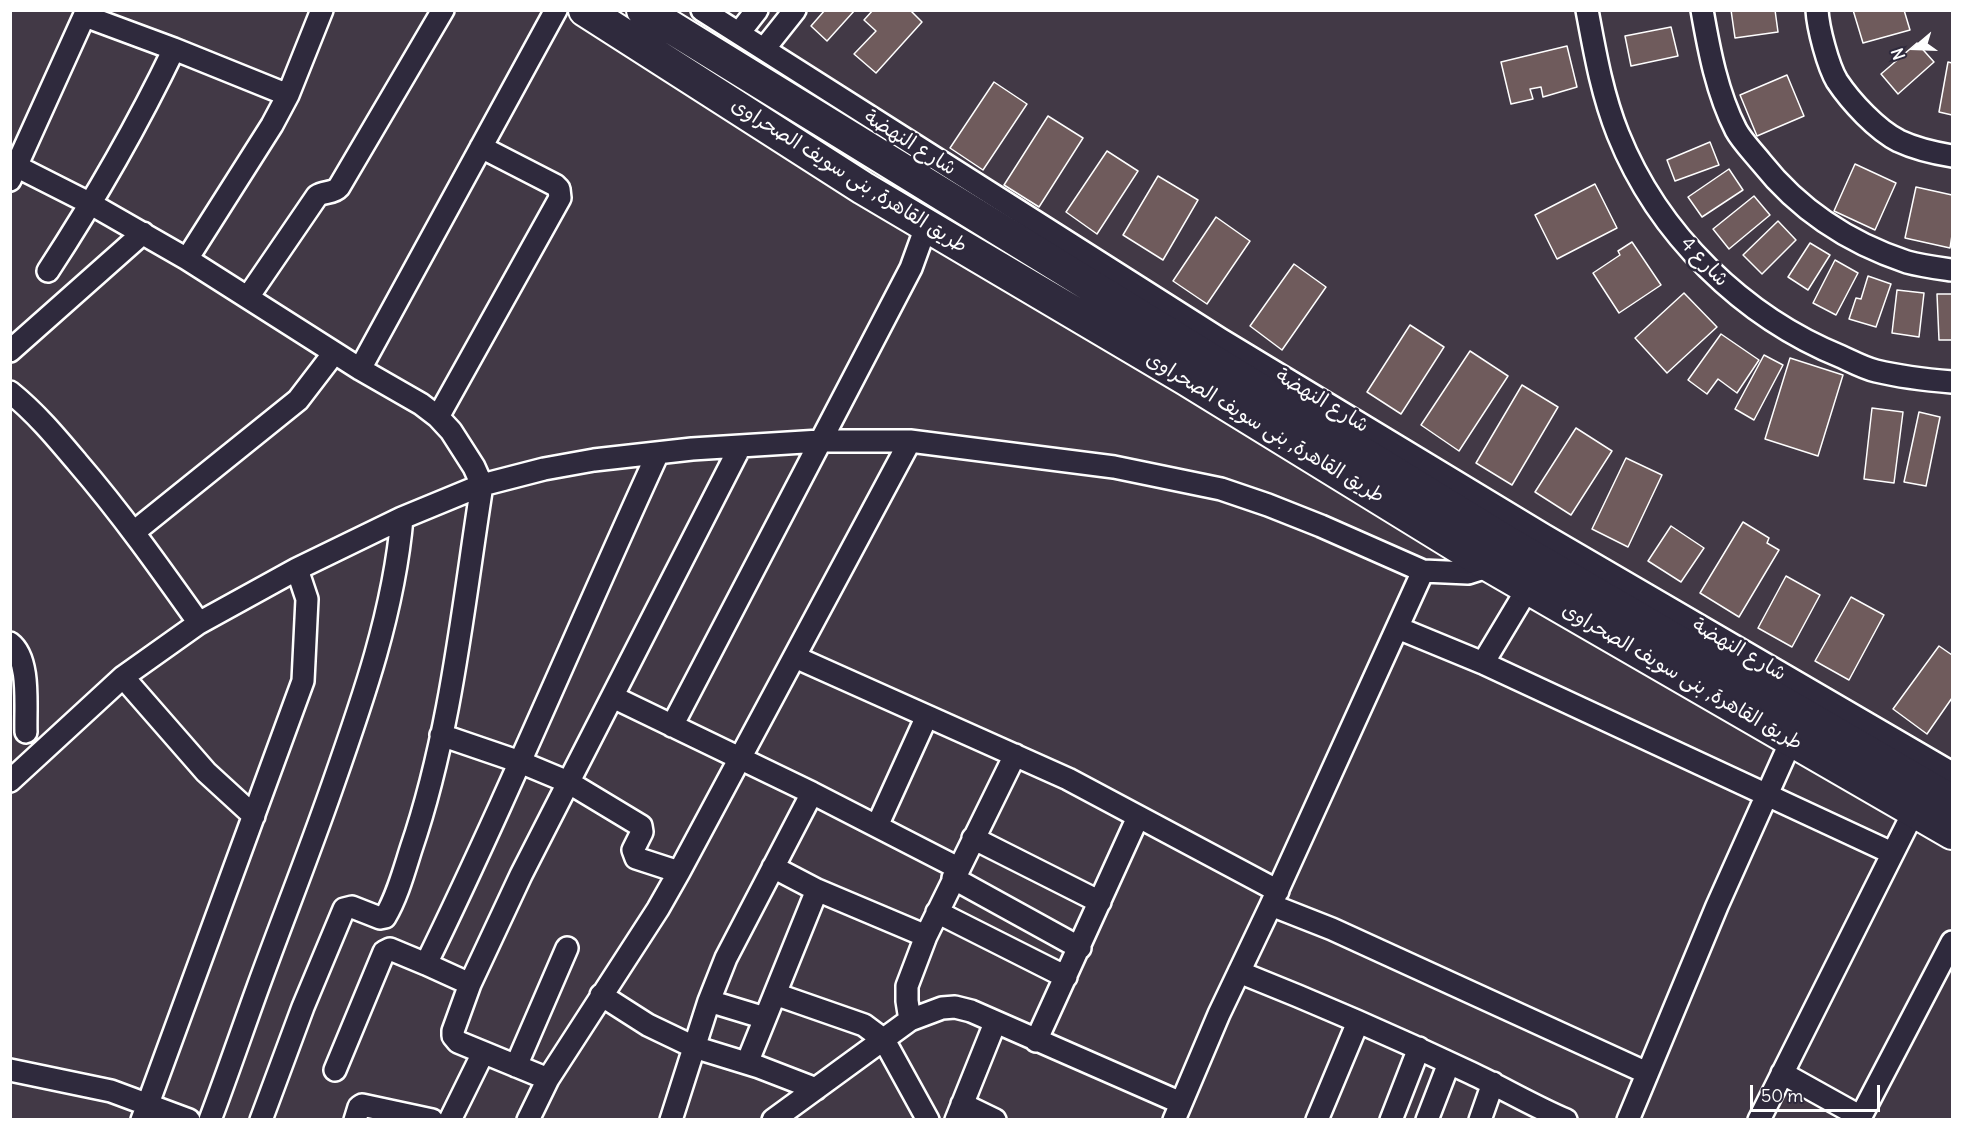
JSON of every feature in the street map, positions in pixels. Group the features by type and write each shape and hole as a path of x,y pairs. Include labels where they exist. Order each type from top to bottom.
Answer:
{"main road":[{"name":"طريق القاهرة, بنى سويف الصحراوى","path":"585,10 863,188 1186,379 1490,566 1953,833"},
{"name":"طريق القاهرة, بنى سويف الصحراوى","path":"643,10 890,147 1508,542 1953,801"},
{"path":"863,188 890,147"}],"street":[{"path":"188,259 255,155 288,94 322,10"},
{"path":"248,297 317,196 333,192 339,187 443,10"},
{"path":"360,369 556,10"},
{"name":"شارع النهضة","path":"702,10 764,49 890,147 1220,339 1544,536 1953,773"},
{"path":"739,33 757,10"},
{"path":"764,49 795,10"},
{"name":"شارع 4","path":"1587,10 1599,78 1618,135 1645,188 1679,237 1720,281 1767,318 1819,348 1874,370 1919,380 1953,382"},
{"path":"1702,10 1708,46 1717,78 1737,131 1777,182 1812,214 1856,241 1909,262 1953,270"},
{"path":"1817,10 1818,26 1836,80 1869,120 1898,141 1932,153 1953,156"},
{"path":"261,1119 303,1007 344,909 352,907 380,918 387,915 419,827 441,735 482,485 464,449 438,417 421,404 334,353 188,259 91,204 13,170 86,14 288,94"},
{"path":"48,271 91,204 141,117 174,49"},
{"path":"438,417 560,198 559,189 555,185 481,147"},
{"path":"672,726 911,268 927,224"},
{"path":"10,351 143,234"},
{"path":"134,532 298,400 334,353"},
{"path":"10,392 52,432 134,532 199,623"},
{"path":"10,781 123,677 199,623 297,569 402,518 482,485 574,464 658,453 820,441 910,441 1114,467 1221,489 1322,526 1423,571 1468,573 1490,566"},
{"path":"528,1119 548,1079 658,909 679,872 910,441"},
{"path":"548,1079 458,1042 453,1036 453,1031 470,984 521,875 740,447"},
{"path":"426,964 506,796 658,453"},
{"path":"210,1119 308,857 367,682 392,590 399,557 402,518"},
{"path":"145,1112 303,681 307,599 297,569"},
{"path":"774,1119 910,1020 925,1013 956,1007 1036,1041 1178,1111 1239,972 1423,571"},
{"path":"1482,663 1528,588"},
{"path":"1398,628 1482,663 1892,853"},
{"path":"10,643 21,655 24,670 18,728 51,742"},
{"path":"795,657 1068,779 1138,817 1274,898 1332,928 1647,1073"},
{"path":"123,677 206,772 254,816"},
{"path":"614,697 877,826 1080,948"},
{"path":"877,826 927,716"},
{"path":"441,735 520,762 568,782 641,826 642,832 633,850 636,858 679,872"},
{"path":"1628,1119 1713,916 1791,741"},
{"path":"910,1020 907,986 926,936 1015,754"},
{"path":"671,1119 709,1001 742,924 812,793"},
{"path":"1759,1119 1914,811"},
{"path":"1036,1041 1138,817"},
{"path":"973,838 1100,902"},
{"path":"773,867 817,890 926,936"},
{"path":"747,1063 817,890"},
{"path":"937,912 1066,977"},
{"path":"1782,1073 1860,1118 1953,942"},
{"path":"516,1066 567,948"},
{"path":"335,1070 384,952 390,949 470,984"},
{"path":"1239,972 1419,1048 1493,1083 1536,1107 1566,1119"},
{"path":"775,994 864,1025 884,1040 928,1119"},
{"path":"601,995 648,1025 694,1047 747,1063 816,1089"},
{"path":"709,1001 765,1018"},
{"path":"1317,1119 1358,1022"},
{"path":"995,1023 959,1112 995,1119"},
{"path":"1391,1119 1419,1048"},
{"path":"450,1119 483,1053"},
{"path":"1427,1119 1449,1063"},
{"path":"10,1070 111,1091 145,1112 189,1119"},
{"path":"1480,1119 1493,1083"},
{"path":"354,1119 362,1105 404,1116 432,1119"}],"building":[{"path":"825,10 855,10 827,41 811,26"},
{"path":"873,10 910,10 922,22 876,73 854,54 876,31 864,20"},
{"path":"1731,10 1775,10 1778,32 1735,38"},
{"path":"1853,10 1904,10 1910,30 1863,43"},
{"path":"1671,27 1678,56 1631,66 1625,36"},
{"path":"1917,43 1934,62 1898,94 1881,74"},
{"path":"1567,46 1577,87 1543,97 1541,87 1530,89 1533,99 1511,104 1501,62"},
{"path":"1948,62 1952,63 1952,115 1939,112"},
{"path":"1787,75 1804,116 1757,136 1740,95"},
{"path":"994,82 1027,104 983,170 950,148"},
{"path":"1048,116 1083,138 1039,207 1004,185"},
{"path":"1710,142 1719,165 1675,181 1667,160"},
{"path":"1107,151 1138,171 1097,234 1066,212"},
{"path":"1855,164 1896,183 1875,230 1834,211"},
{"path":"1729,169 1743,190 1702,217 1688,197"},
{"path":"1158,176 1198,200 1163,260 1123,235"},
{"path":"1595,184 1617,228 1557,259 1535,215"},
{"path":"1916,187 1952,195 1950,248 1905,238"},
{"path":"1754,196 1770,215 1729,249 1713,229"},
{"path":"1216,217 1250,241 1207,304 1173,281"},
{"path":"1778,221 1796,240 1762,274 1743,255"},
{"path":"1632,242 1661,285 1619,313 1593,273 1620,255 1618,251"},
{"path":"1810,243 1830,255 1808,290 1788,277"},
{"path":"1835,260 1858,273 1836,315 1813,303"},
{"path":"1294,264 1326,287 1282,350 1250,326"},
{"path":"1868,276 1891,284 1876,327 1849,319 1856,298 1861,299"},
{"path":"1897,290 1924,293 1919,337 1892,333"},
{"path":"1684,293 1717,327 1667,373 1635,338"},
{"path":"1937,294 1952,294 1952,340 1939,340"},
{"path":"1410,325 1444,347 1401,414 1367,392"},
{"path":"1721,334 1759,360 1737,393 1718,379 1707,394 1688,380"},
{"path":"1470,351 1508,376 1459,451 1421,425"},
{"path":"1764,355 1783,365 1754,420 1735,409"},
{"path":"1790,358 1843,375 1818,456 1765,439"},
{"path":"1522,385 1558,407 1512,485 1476,463"},
{"path":"1872,408 1903,412 1894,483 1864,479"},
{"path":"1919,412 1940,417 1926,486 1904,482"},
{"path":"1576,428 1612,451 1571,515 1535,492"},
{"path":"1626,458 1662,475 1628,547 1592,529"},
{"path":"1743,522 1769,538 1767,543 1779,550 1739,617 1700,593"},
{"path":"1671,526 1704,548 1681,582 1648,561"},
{"path":"1786,576 1820,595 1792,647 1758,628"},
{"path":"1851,597 1884,615 1849,680 1815,661"},
{"path":"1939,646 1952,655 1952,698 1927,734 1893,709"}]}
